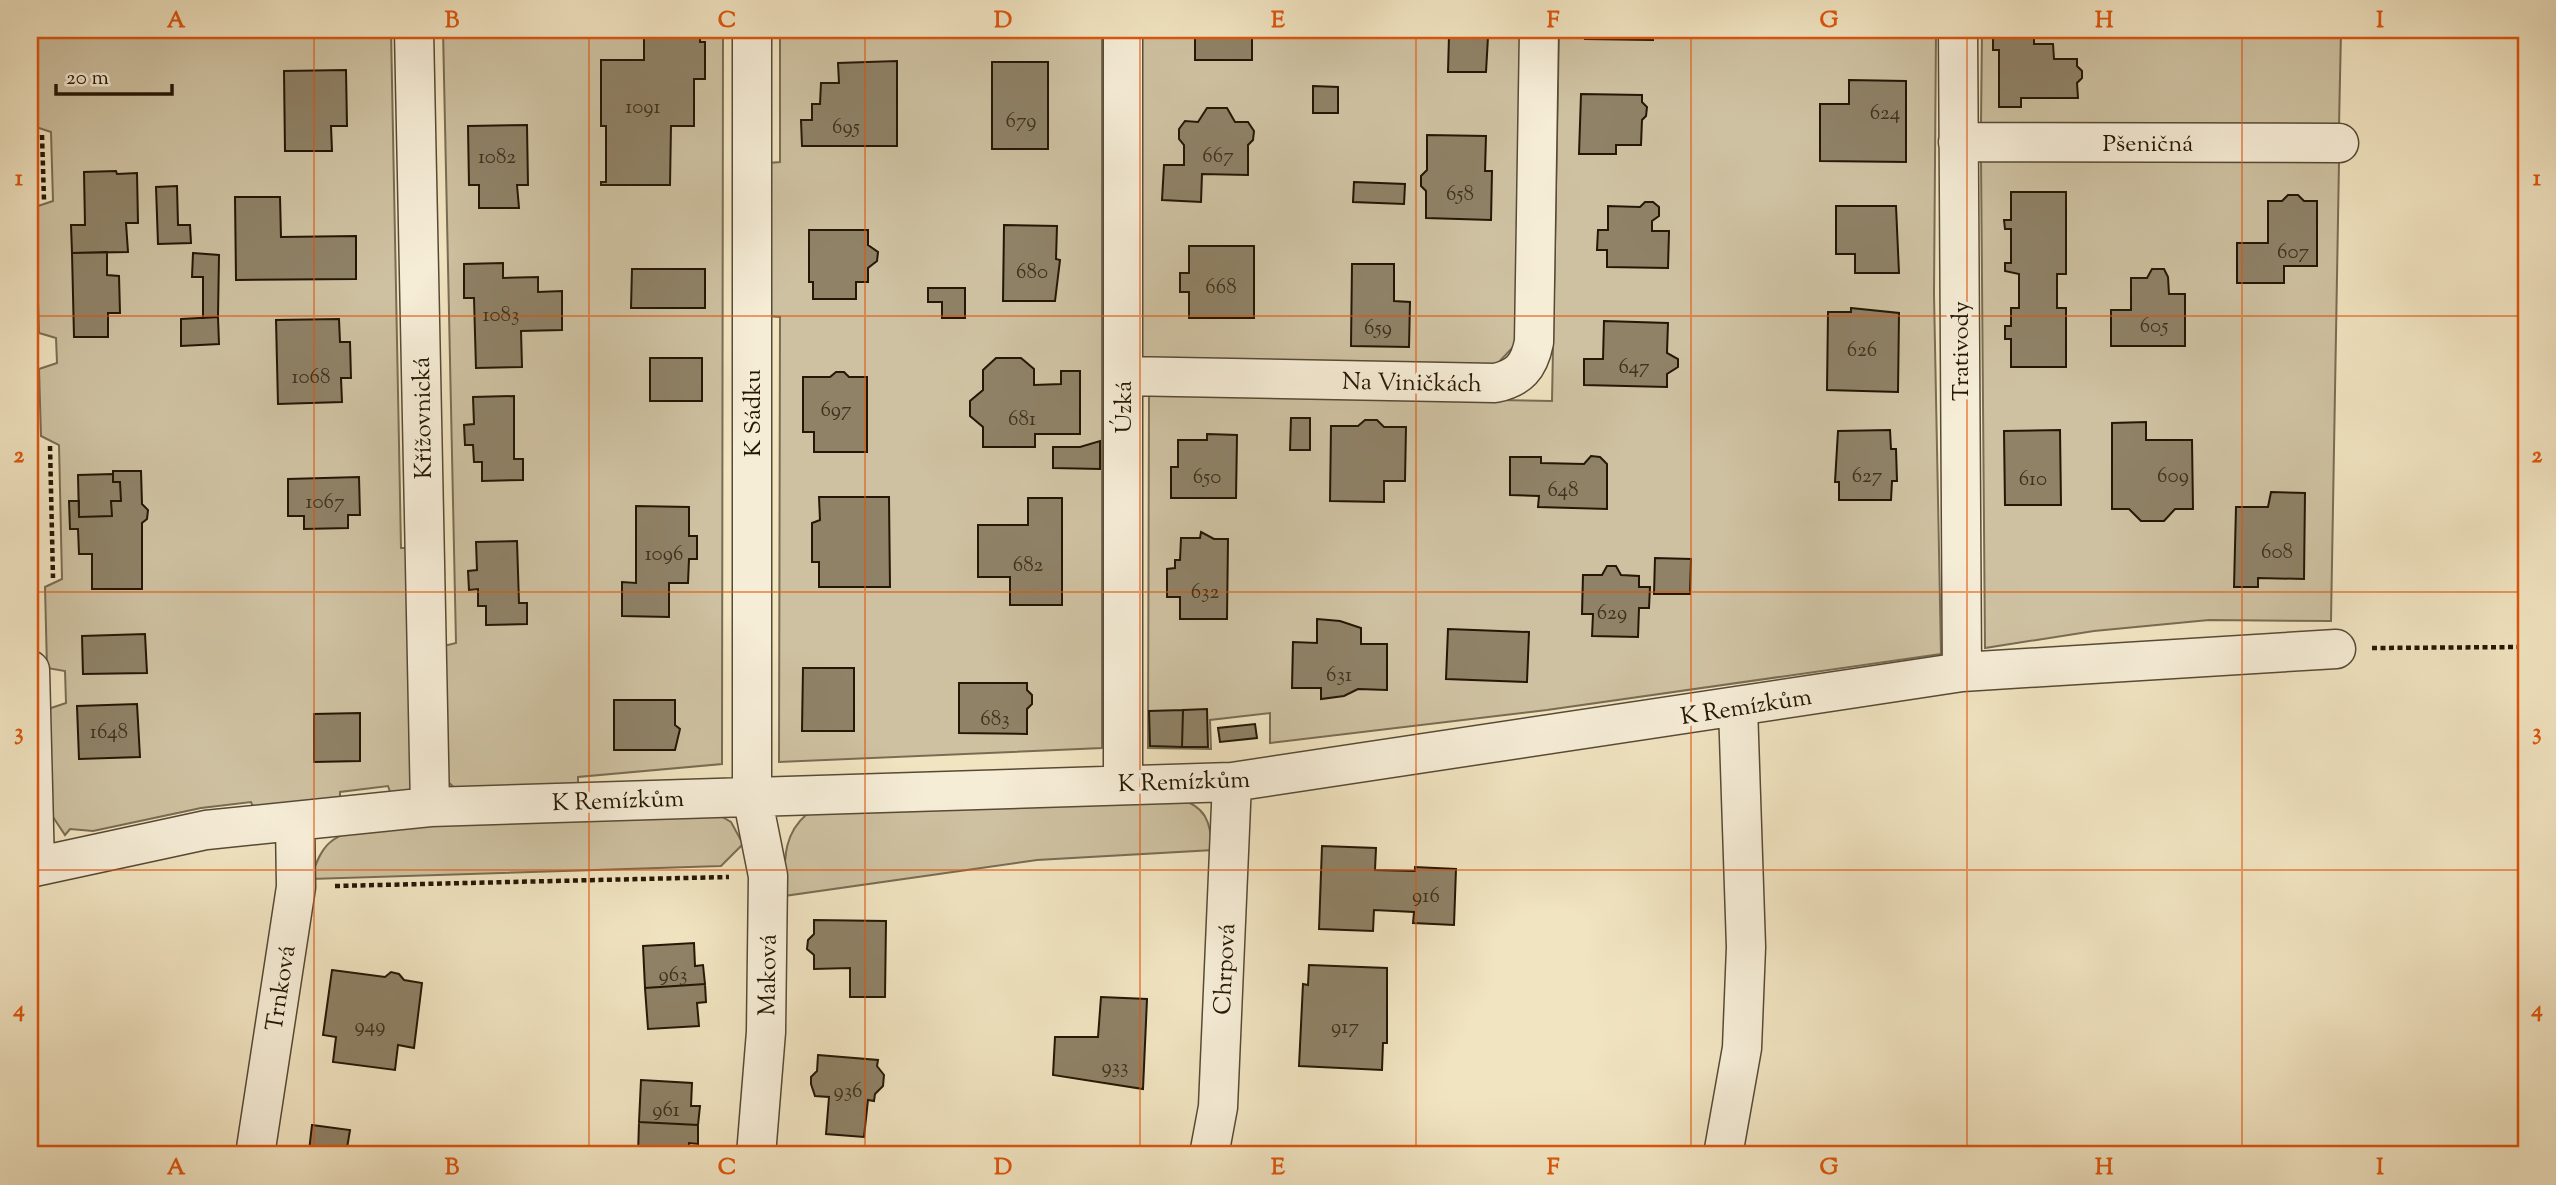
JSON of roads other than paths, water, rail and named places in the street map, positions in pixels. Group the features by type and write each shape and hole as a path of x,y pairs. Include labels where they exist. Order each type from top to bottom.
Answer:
{"street":[{"name":"Křížovnická","path":"414,30 430,807"},
{"name":"K Sádku","path":"751,796 752,30"},
{"name":"Úzká","path":"1122,30 1123,784"},
{"name":"Na Viničkách","path":"1123,376 1495,383 1512,379 1524,370 1534,342 1539,30"},
{"name":"Trativody","path":"1958,30 1962,672"},
{"name":"Pšeničná","path":"1958,142 2339,144"},
{"name":"K Remízkům","path":"32,868 206,830 430,807 1232,782 1962,672 2336,649"},
{"path":"30,670 32,868"},
{"path":"1723,1155 1742,1048 1746,947 1738,707"},
{"name":"Chrpová","path":"1209,1155 1218,1107 1232,782"},
{"name":"Maková","path":"751,796 768,876 766,1032 756,1155"},
{"name":"Trnková","path":"255,1155 296,887 295,821"}]}
